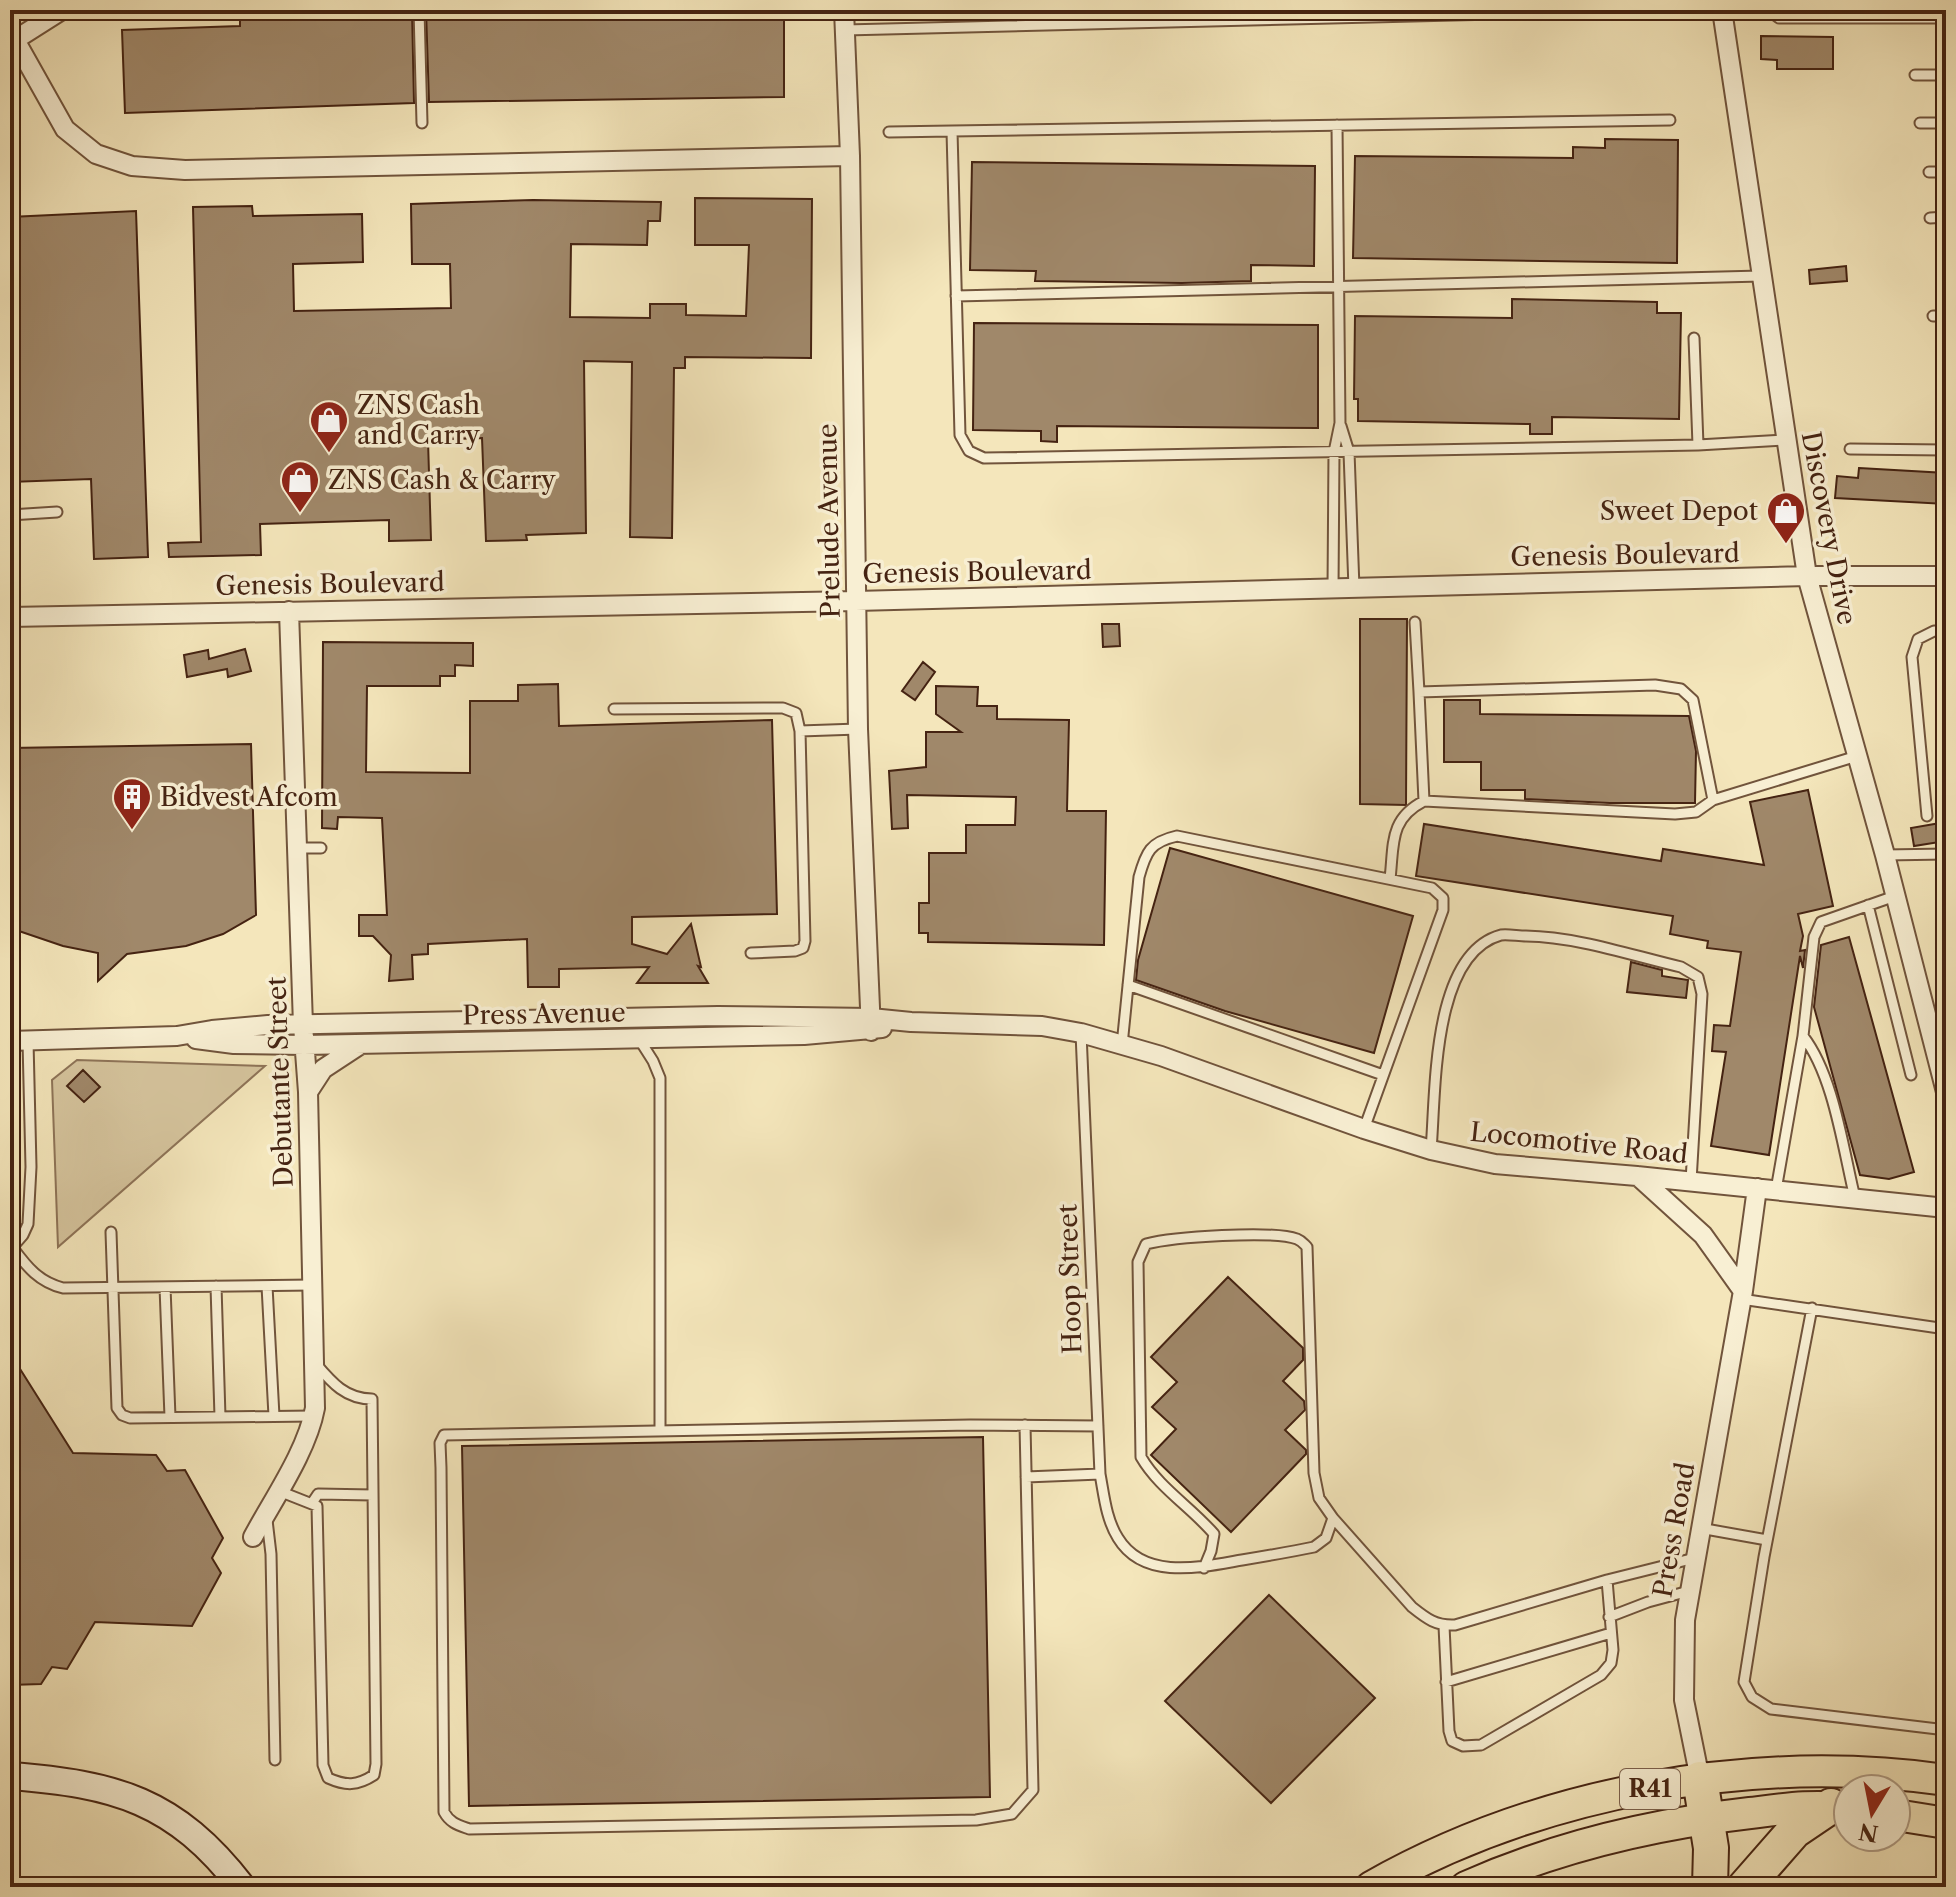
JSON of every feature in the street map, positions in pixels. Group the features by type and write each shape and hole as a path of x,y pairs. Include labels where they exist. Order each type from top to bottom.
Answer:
{"highway":[{"path":"1700,1779 1711,1848 1710,1887"},
{"path":"1745,1887 1794,1831 1832,1811"}],"main road":[{"name":"R41","path":"1371,1887 1464,1840 1536,1815 1700,1779 1761,1772 1869,1770 1946,1780"},
{"name":"R41","path":"1466,1887 1558,1851 1705,1818 1793,1808 1832,1807"},
{"path":"1912,1818 1946,1823"}],"street":[{"path":"62,10 12,42 65,129 96,154 132,166 201,170 850,156"},
{"name":"Prelude Avenue","path":"844,10 850,156 858,729 871,1024"},
{"name":"Discovery Drive","path":"1722,10 1807,576 1885,855 1946,1092"},
{"name":"Genesis Boulevard","path":"10,617 856,601 1807,576 1946,576"},
{"name":"Debutante Street","path":"253,1537 301,1446 313,1416 308,1092 289,611"},
{"path":"718,1016 718,1036"},
{"name":"Press Avenue","path":"19,1041 177,1036 236,1027 718,1016 871,1024"},
{"name":"Press Avenue","path":"177,1036 275,1046 718,1036 911,1022 1042,1026 1081,1033"},
{"name":"Locomotive Road","path":"1081,1033 1161,1056 1364,1129 1431,1150 1495,1164 1946,1208"},
{"path":"275,1046 289,1057 308,1092 323,1069 360,1044"},
{"path":"1637,1176 1703,1235 1742,1295"},
{"name":"Press Road","path":"1700,1779 1684,1700 1685,1620 1742,1295 1766,1189"},
{"path":"10,1776 67,1780 98,1786 156,1807 211,1852 242,1887"}],"lane":[{"path":"419,10 422,123"},
{"path":"845,30 1664,10"},
{"path":"1768,10 1779,18 1946,18"},
{"path":"1915,75 1946,75"},
{"path":"889,132 1670,120"},
{"path":"1920,123 1946,123"},
{"path":"1333,589 1334,452 1340,423 1337,125"},
{"path":"952,131 960,435 969,451 984,458 1698,445 1785,440"},
{"path":"1929,172 1946,172"},
{"path":"1930,218 1946,217"},
{"path":"956,296 1761,276"},
{"path":"1933,316 1946,316"},
{"path":"1694,338 1698,445"},
{"path":"1340,423 1349,452 1354,588"},
{"path":"1850,449 1946,450"},
{"path":"10,515 57,512"},
{"path":"1415,622 1424,801"},
{"path":"1927,816 1912,657 1918,639 1934,631 1946,631"},
{"path":"1419,692 1655,685 1681,689 1693,700 1713,800"},
{"path":"614,709 783,708 796,713 800,731 805,941 803,948 795,951 751,953"},
{"path":"800,731 858,729"},
{"path":"1390,879 1397,826 1408,810 1424,801 1675,814 1696,812 1713,800 1857,756"},
{"path":"1122,1045 1139,877 1145,856 1159,840 1177,836 1432,888 1443,898 1443,910 1364,1129"},
{"path":"296,848 321,848"},
{"path":"1885,855 1946,854"},
{"path":"1766,1189 1803,1036 1817,929 1821,922 1895,896"},
{"path":"1868,905 1911,1075"},
{"path":"1431,1150 1442,1020 1452,983 1473,952 1501,935 1554,937 1681,967 1698,977 1702,994 1691,1181"},
{"path":"1128,985 1383,1075"},
{"name":"Hoop Street","path":"1081,1033 1100,1474 1109,1523 1120,1542 1138,1558 1158,1565 1204,1568"},
{"path":"1803,1036 1813,1048 1825,1073 1855,1198"},
{"path":"638,1038 660,1078 660,1430"},
{"path":"19,1041 31,1167 28,1224 11,1249 29,1271 49,1285 63,1288 312,1285"},
{"path":"111,1232 117,1408 122,1415 130,1418 313,1416"},
{"path":"1204,1568 1214,1534 1152,1476 1141,1457 1138,1262 1146,1244 1164,1239 1272,1235 1300,1239 1307,1247 1313,1464 1319,1498 1333,1518 1425,1618 1444,1626 1455,1625 1607,1580 1695,1558"},
{"path":"216,1286 220,1417"},
{"path":"267,1286 274,1416"},
{"path":"165,1287 170,1417"},
{"path":"1742,1295 1946,1329"},
{"path":"1812,1308 1767,1540 1744,1682 1752,1697 1771,1709 1946,1730"},
{"path":"278,1490 317,1506 323,1765 328,1778 342,1784 359,1784 374,1775 376,1764 372,1399 360,1399 337,1387 314,1361"},
{"path":"1025,1425 1033,1790 1012,1814 976,1820 910,1822 469,1829 455,1824 444,1812 440,1443 444,1435 660,1430 1025,1425 1098,1426"},
{"path":"1026,1477 1100,1474"},
{"path":"312,1503 318,1494 373,1495"},
{"path":"266,1512 271,1554 275,1760"},
{"path":"1204,1568 1314,1547 1326,1538 1333,1518"},
{"path":"1700,1528 1767,1540"},
{"path":"1444,1626 1452,1741 1463,1746 1481,1745 1601,1675 1611,1663 1607,1580"},
{"path":"1609,1617 1689,1591"},
{"path":"1446,1682 1611,1633"}],"shaded area":[{"path":"77,1060 265,1066 58,1247 52,1080"}],"building":[{"path":"240,10 412,10 414,103 125,113 122,30 240,26"},
{"path":"426,10 784,10 784,97 429,102"},
{"path":"1761,36 1833,37 1833,69 1777,69 1777,60 1761,59"},
{"path":"1605,139 1678,140 1677,263 1353,258 1355,156 1573,158 1573,147 1605,148"},
{"path":"972,162 1315,166 1314,266 1251,265 1251,281 1182,283 1035,281 1036,271 970,270"},
{"path":"695,198 812,199 811,358 685,357 685,368 674,368 672,538 630,537 632,362 584,361 586,533 526,535 527,540 486,541 482,438 428,440 431,540 389,541 389,520 260,524 261,555 169,557 168,543 201,542 193,207 252,206 253,216 362,214 363,262 293,264 294,311 451,308 450,264 412,264 411,204 533,200 661,202 660,221 648,221 647,245 571,244 570,317 650,318 650,304 686,304 686,315 746,316 749,245 695,245"},
{"path":"136,211 148,557 94,559 91,479 10,482 10,217"},
{"path":"1846,266 1847,281 1810,284 1809,270"},
{"path":"1512,299 1657,302 1657,313 1681,313 1679,419 1552,417 1552,434 1530,434 1530,424 1358,421 1358,399 1354,399 1355,316 1512,318"},
{"path":"974,323 1318,325 1318,428 1057,426 1057,442 1041,441 1041,431 973,430"},
{"path":"1859,468 1946,473 1946,504 1835,498 1837,476 1858,478"},
{"path":"1360,619 1407,619 1406,805 1360,804"},
{"path":"1102,624 1119,624 1120,646 1103,647"},
{"path":"323,642 473,643 473,666 455,665 455,676 440,676 440,686 367,686 366,772 470,773 470,701 518,701 518,685 558,684 559,726 772,720 777,914 632,917 632,944 667,954 691,924 701,967 698,966 708,983 637,983 649,967 559,969 559,987 528,987 527,939 428,944 428,954 412,955 413,979 389,981 391,955 373,936 359,936 359,915 387,915 382,818 338,817 337,829 322,828"},
{"path":"245,649 251,671 228,677 227,669 187,677 184,655 208,650 209,659"},
{"path":"923,662 935,672 915,700 902,691"},
{"path":"936,686 978,687 977,706 997,706 997,719 1069,720 1067,811 1106,811 1104,945 928,942 928,933 919,933 919,903 929,903 929,853 966,853 966,825 1015,825 1016,797 907,795 908,828 892,829 889,771 926,767 926,732 961,732 936,714"},
{"path":"1444,700 1480,700 1480,714 1689,716 1696,751 1695,803 1525,799 1525,790 1481,790 1481,762 1444,762"},
{"name":"Bidvest Afcom","path":"251,744 256,915 223,934 186,946 127,954 98,981 98,953 63,946 10,928 10,748"},
{"path":"1808,790 1833,906 1798,914 1803,936 1800,951 1805,950 1803,968 1800,956 1769,1155 1711,1146 1726,1052 1712,1051 1714,1025 1730,1026 1741,952 1707,948 1708,941 1670,934 1673,916 1416,876 1424,824 1661,861 1663,849 1764,865 1750,802"},
{"path":"1946,822 1946,841 1914,846 1911,828"},
{"path":"1170,848 1413,916 1374,1053 1225,1011 1136,980 1138,960"},
{"path":"1849,937 1914,1172 1889,1179 1860,1175 1814,1007 1821,945"},
{"path":"1631,962 1662,970 1662,976 1688,980 1686,998 1627,992"},
{"path":"83,1070 100,1087 84,1102 67,1086"},
{"path":"1228,1277 1303,1348 1303,1360 1283,1381 1304,1401 1305,1410 1285,1430 1306,1450 1306,1454 1231,1532 1151,1455 1176,1429 1152,1407 1177,1382 1151,1357"},
{"path":"10,1353 73,1453 156,1455 167,1471 185,1470 223,1538 212,1558 221,1573 192,1626 95,1622 67,1669 52,1667 41,1684 10,1685"},
{"path":"983,1437 990,1797 469,1806 462,1446"},
{"path":"1269,1595 1375,1698 1271,1803 1165,1701"}],"place":[{"name":"ZNS Cash and Carry","path":"329,454"},
{"name":"ZNS Cash & Carry","path":"300,514"},
{"name":"Sweet Depot","path":"1786,545"},
{"name":"Bidvest Afcom","path":"132,831"}]}
